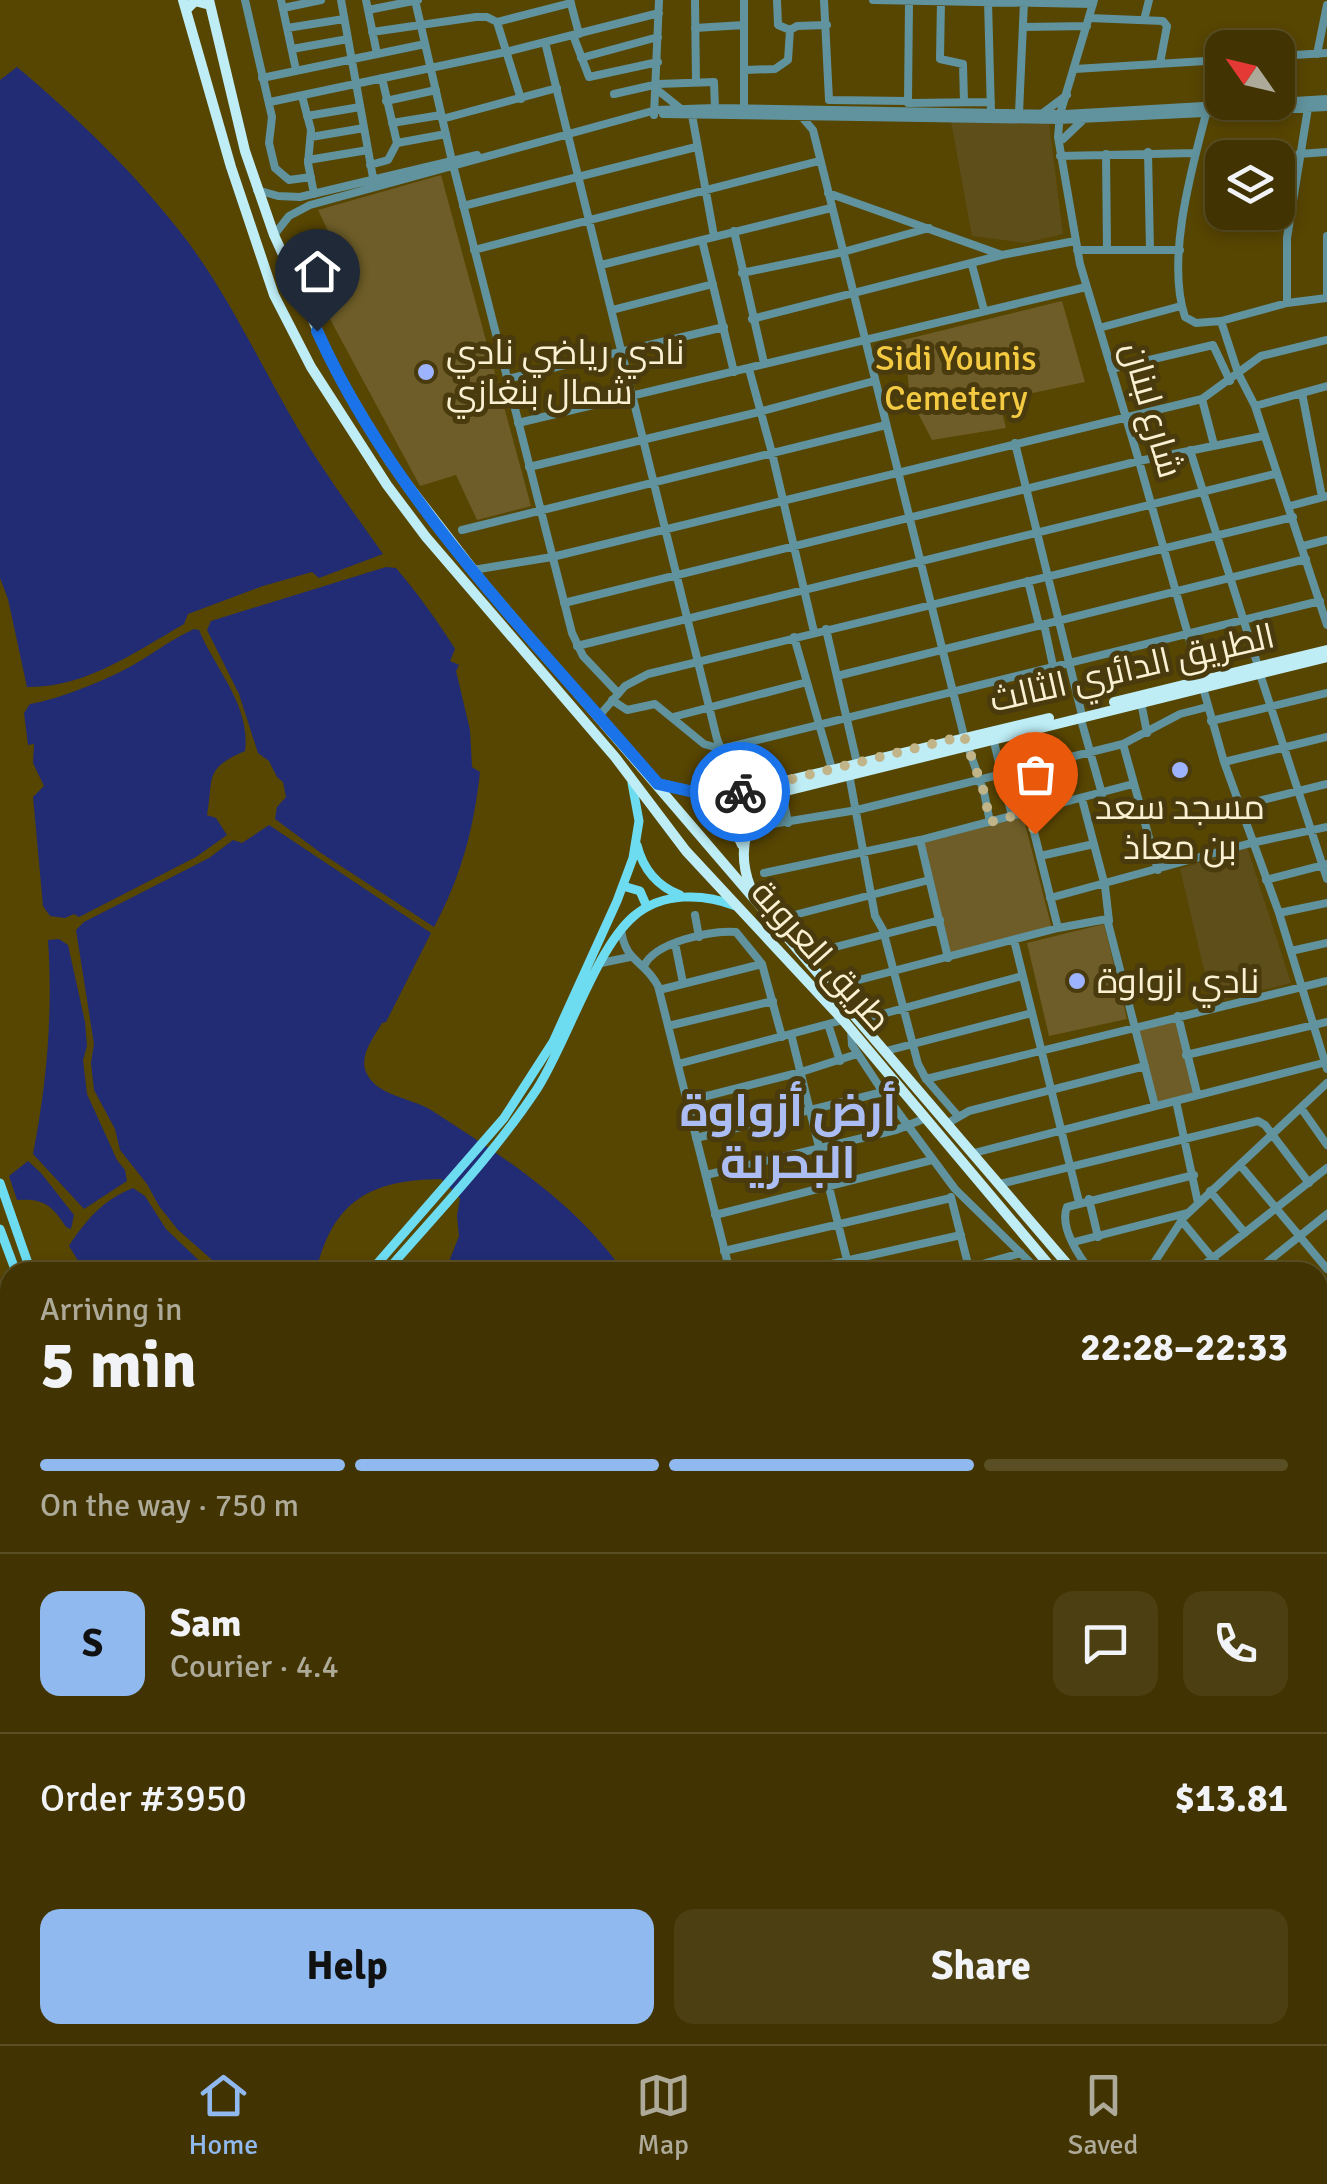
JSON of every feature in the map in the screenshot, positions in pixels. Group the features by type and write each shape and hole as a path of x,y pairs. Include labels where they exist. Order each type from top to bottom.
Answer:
{"highway":[{"path":"185,5 209,2"},
{"name":"طريق العروبة","path":"209,2 239,129 274,235 349,396 383,452 485,584 832,987 851,1023 886,1051 1066,1262"},
{"name":"طريق العروبة","path":"185,5 268,281 296,342 400,503 631,779 677,840 851,1023 1047,1262"},
{"path":"296,342 307,340 317,331"},
{"name":"الطريق الدائري الثالث","path":"754,816 782,792 853,768 1327,650"},
{"name":"الطريق الدائري الثالث","path":"1259,670 1327,657"},
{"name":"الطريق الدائري الثالث","path":"965,740 993,738 1202,684"},
{"name":"الطريق الدائري الثالث","path":"658,784 694,792 745,791 832,769 853,768"},
{"path":"743,851 754,816 742,804 745,791"},
{"path":"694,792 713,802 729,818 757,900"},
{"path":"677,840 682,828 693,824"}],"main road":[{"path":"394,1262 496,1134 553,1042 623,886 637,842 638,810 631,779"},
{"path":"637,842 650,874 685,897"},
{"path":"623,886 640,891 648,906"},
{"path":"379,1262 528,1102 621,930 648,906 685,897 717,900 747,912"},
{"path":"0,1183 27,1262"},
{"path":"0,1229 12,1262"}],"street":[{"path":"245,0 270,102 273,122 268,140 275,168 289,180 311,178"},
{"path":"296,70 282,4 321,0"},
{"path":"340,0 374,183"},
{"path":"377,54 367,5 416,0 452,163 576,646 627,710 650,703 704,744 721,749 1320,601"},
{"path":"659,0 660,112"},
{"path":"695,0 696,82"},
{"path":"744,0 744,108"},
{"path":"777,0 778,25 790,30"},
{"path":"824,0 828,99 1084,119 1205,110"},
{"path":"873,0 1093,2"},
{"path":"940,0 940,59 963,64 964,102"},
{"path":"1144,20 1149,0"},
{"path":"988,1 992,113"},
{"path":"372,32 482,16 497,22 570,2 586,74 592,78 658,62"},
{"path":"908,106 909,2"},
{"path":"1019,113 1024,2"},
{"name":"شارع لبنان","path":"1093,2 1063,115 1060,155 1076,245 1211,721 1251,843 1279,913 1325,1066"},
{"path":"1316,54 1327,5"},
{"path":"270,102 506,52 659,13"},
{"path":"287,28 344,19"},
{"path":"497,22 521,99"},
{"path":"1023,26 1163,22 1167,26 1160,63"},
{"path":"695,28 744,25"},
{"path":"790,30 826,25"},
{"path":"744,70 772,70 785,64 790,30"},
{"path":"581,58 658,37"},
{"path":"292,50 348,39"},
{"path":"545,42 721,749 745,791"},
{"path":"262,78 425,44"},
{"path":"1295,55 1327,52"},
{"path":"1074,69 1205,61"},
{"path":"382,78 397,143"},
{"path":"614,94 696,82 716,83 715,108"},
{"path":"392,123 442,117 557,88"},
{"path":"658,89 672,105 688,112 715,108 991,102"},
{"path":"636,115 648,107 658,89"},
{"path":"386,101 436,90"},
{"path":"1043,114 1068,95"},
{"path":"302,96 311,137 308,160 314,194"},
{"path":"1295,101 1327,99"},
{"path":"307,116 360,107"},
{"path":"1295,108 1327,107"},
{"path":"1287,304 1287,238 1308,108"},
{"path":"274,235 284,220 304,207 374,183 636,115 1063,115 1205,110"},
{"path":"688,112 714,236"},
{"path":"1205,114 1180,250 1181,306 1189,322 1221,321 1327,298 1327,236"},
{"name":"شارع لبنان","path":"1060,155 1063,115"},
{"path":"801,116 813,130 965,740 984,792 990,822"},
{"path":"813,130 821,117"},
{"path":"1063,139 1084,119"},
{"path":"311,137 364,128"},
{"path":"370,165 390,158 397,143 446,134"},
{"path":"463,206 696,147"},
{"path":"308,160 368,150"},
{"path":"1148,152 1150,249"},
{"path":"1300,154 1327,152"},
{"path":"1060,155 1195,153"},
{"path":"1106,154 1108,250"},
{"path":"474,250 819,161"},
{"path":"257,190 286,197 314,194 436,171 452,163"},
{"path":"436,171 457,180"},
{"path":"828,193 1002,256"},
{"path":"600,264 831,208"},
{"path":"742,273 843,252 929,228"},
{"path":"734,231 764,363"},
{"path":"702,240 734,372"},
{"path":"752,319 1002,256 1076,245 1108,250 1180,250"},
{"path":"972,265 984,310"},
{"path":"612,310 713,284"},
{"path":"518,423 1086,287"},
{"path":"1099,328 1181,306"},
{"path":"1221,321 1290,506 1326,627"},
{"path":"1206,322 1230,382"},
{"path":"507,379 724,327"},
{"path":"474,570 552,557 1202,399 1230,382 1251,362 1275,351 1327,340"},
{"path":"1112,369 1213,346"},
{"path":"748,369 814,632"},
{"path":"529,466 874,381"},
{"path":"1255,406 1327,386"},
{"path":"1290,506 1324,496 1302,393"},
{"path":"1202,399 1214,445"},
{"path":"462,530 886,426"},
{"path":"564,603 1139,460 1262,436"},
{"path":"1015,443 1102,794"},
{"path":"1190,450 1327,879"},
{"path":"576,646 1275,474"},
{"path":"600,716 638,678 1293,517"},
{"path":"1302,546 1327,540"},
{"path":"837,676 1306,559"},
{"path":"485,584 496,568"},
{"path":"1028,581 1054,666"},
{"path":"826,629 846,717 875,916 884,934 926,1080 958,1116"},
{"path":"794,637 832,769"},
{"path":"673,717 807,682"},
{"path":"1211,721 1327,692"},
{"path":"1141,702 1147,733"},
{"path":"754,816 766,825 857,810 1123,744 1180,714 1207,707"},
{"path":"1224,762 1327,737"},
{"path":"993,738 1012,816"},
{"path":"1123,744 1158,870"},
{"path":"764,872 920,840 1133,784"},
{"path":"1238,806 1327,784"},
{"path":"782,792 788,823"},
{"path":"1082,799 1105,886 1108,920 1156,1106"},
{"path":"1029,812 1058,928"},
{"path":"1050,898 1251,843 1327,827"},
{"path":"920,840 948,958"},
{"path":"1040,856 1094,844"},
{"path":"1266,880 1325,865"},
{"path":"789,937 798,914 929,880"},
{"path":"1279,913 1327,903"},
{"path":"695,915 699,937"},
{"path":"804,956 940,920"},
{"path":"832,987 1058,928 1108,920"},
{"path":"621,930 630,958"},
{"path":"644,966 653,953 675,942 736,932 762,964 801,1072 847,1260"},
{"path":"1014,940 1078,1202"},
{"path":"675,942 683,983"},
{"path":"1291,951 1327,943"},
{"path":"602,962 630,958 644,966 659,990 727,1262"},
{"path":"659,990 762,964"},
{"path":"678,1064 828,1024 851,1023 1022,976"},
{"path":"926,1080 1327,981"},
{"path":"668,1026 773,1001"},
{"path":"886,1051 1032,1013"},
{"path":"1178,1016 1197,1093"},
{"path":"1186,1055 1327,1022"},
{"path":"851,1023 850,1037 857,1054 953,1193 1030,1262"},
{"path":"828,1024 840,1062"},
{"path":"687,1101 840,1062 857,1054"},
{"path":"948,1123 958,1116 1146,1066"},
{"path":"974,1153 1197,1093 1325,1066"},
{"path":"1155,1262 1184,1217 1327,1084"},
{"path":"696,1138 883,1092"},
{"path":"1176,1100 1198,1203"},
{"path":"1301,1108 1327,1145"},
{"path":"706,1175 907,1127 926,1118"},
{"path":"1000,1184 1258,1122 1262,1122 1309,1182"},
{"path":"715,1214 932,1160"},
{"path":"1240,1165 1320,1262"},
{"path":"1208,1262 1327,1168"},
{"path":"1085,1262 1064,1215 1069,1205 1194,1175"},
{"path":"1210,1191 1246,1233"},
{"path":"724,1251 953,1193"},
{"path":"953,1193 968,1262"},
{"path":"1089,1200 1098,1237"},
{"path":"1267,1262 1327,1214"},
{"path":"1074,1242 1184,1217"},
{"path":"1184,1217 1216,1262"},
{"path":"838,1262 961,1235"},
{"path":"994,1262 1021,1253"}],"shaded area":[{"path":"17,67 107,150 188,242 232,310 307,443 383,554 319,578 312,572 263,586 188,614 184,624 90,675 49,686 27,687 0,578 0,80"},
{"path":"951,122 1049,123 1063,234 1025,243 972,236"},
{"path":"386,567 396,568 455,649 450,661 459,665 456,671 470,730 472,767 480,772 465,852 434,927 275,819 277,807 286,797 283,782 269,761 258,753 239,694 207,630 211,621"},
{"path":"194,629 199,630 243,719 245,751 222,763 211,783 207,815 216,818 227,835 196,857 79,917 50,916 43,906 33,797 44,786 33,763 34,744 28,745 24,713 30,704 68,694 123,671"},
{"path":"269,825 431,933 386,1022 368,1046 366,1072 378,1086 431,1110 535,1182 583,1223 616,1262 449,1262 459,1236 460,1198 441,1179 394,1184 359,1199 333,1227 319,1262 215,1262 178,1230 120,1150 115,1129 94,1090 94,1044 76,930 84,922 209,858 233,840 242,843"},
{"path":"1247,847 1291,983 1212,1003 1180,869"},
{"path":"59,939 68,945 85,1022 87,1046 83,1060 87,1094 127,1181 84,1209 33,1154 48,1047 48,940"},
{"path":"28,1161 74,1215 71,1229 46,1204 17,1200 9,1176"},
{"path":"133,1188 145,1196 166,1229 201,1262 79,1262 69,1246 96,1212"}],"green space":[{"name":"نادي رياضي نادي شمال بنغازي","path":"441,175 531,506 477,520 456,475 420,486 303,269 337,250 318,210"},
{"name":"Sidi Younis Cemetery","path":"1062,301 1085,382 999,400 1006,428 932,440 910,398 905,350 899,341"},
{"path":"1023,816 1052,929 950,955 924,842"},
{"name":"نادي ازواوة","path":"1104,924 1127,1019 1049,1036 1027,943"},
{"path":"1178,1016 1197,1093 1155,1106 1137,1025"}],"way so far":[{"path":"740,792 964,736 990,822 1029,812 1035,834"}],"place":[{"name":"نادي رياضي نادي شمال بنغازي","path":"426,372"},
{"name":"مسجد سعد بن معاذ","path":"1180,770"},
{"name":"نادي ازواوة","path":"1077,981"}],"district":[{"name":"أرض أزواوة البحرية","path":"788,1137"}],"route":[{"path":"317,331 363,420 419,502 658,784 694,792 740,792"}]}
